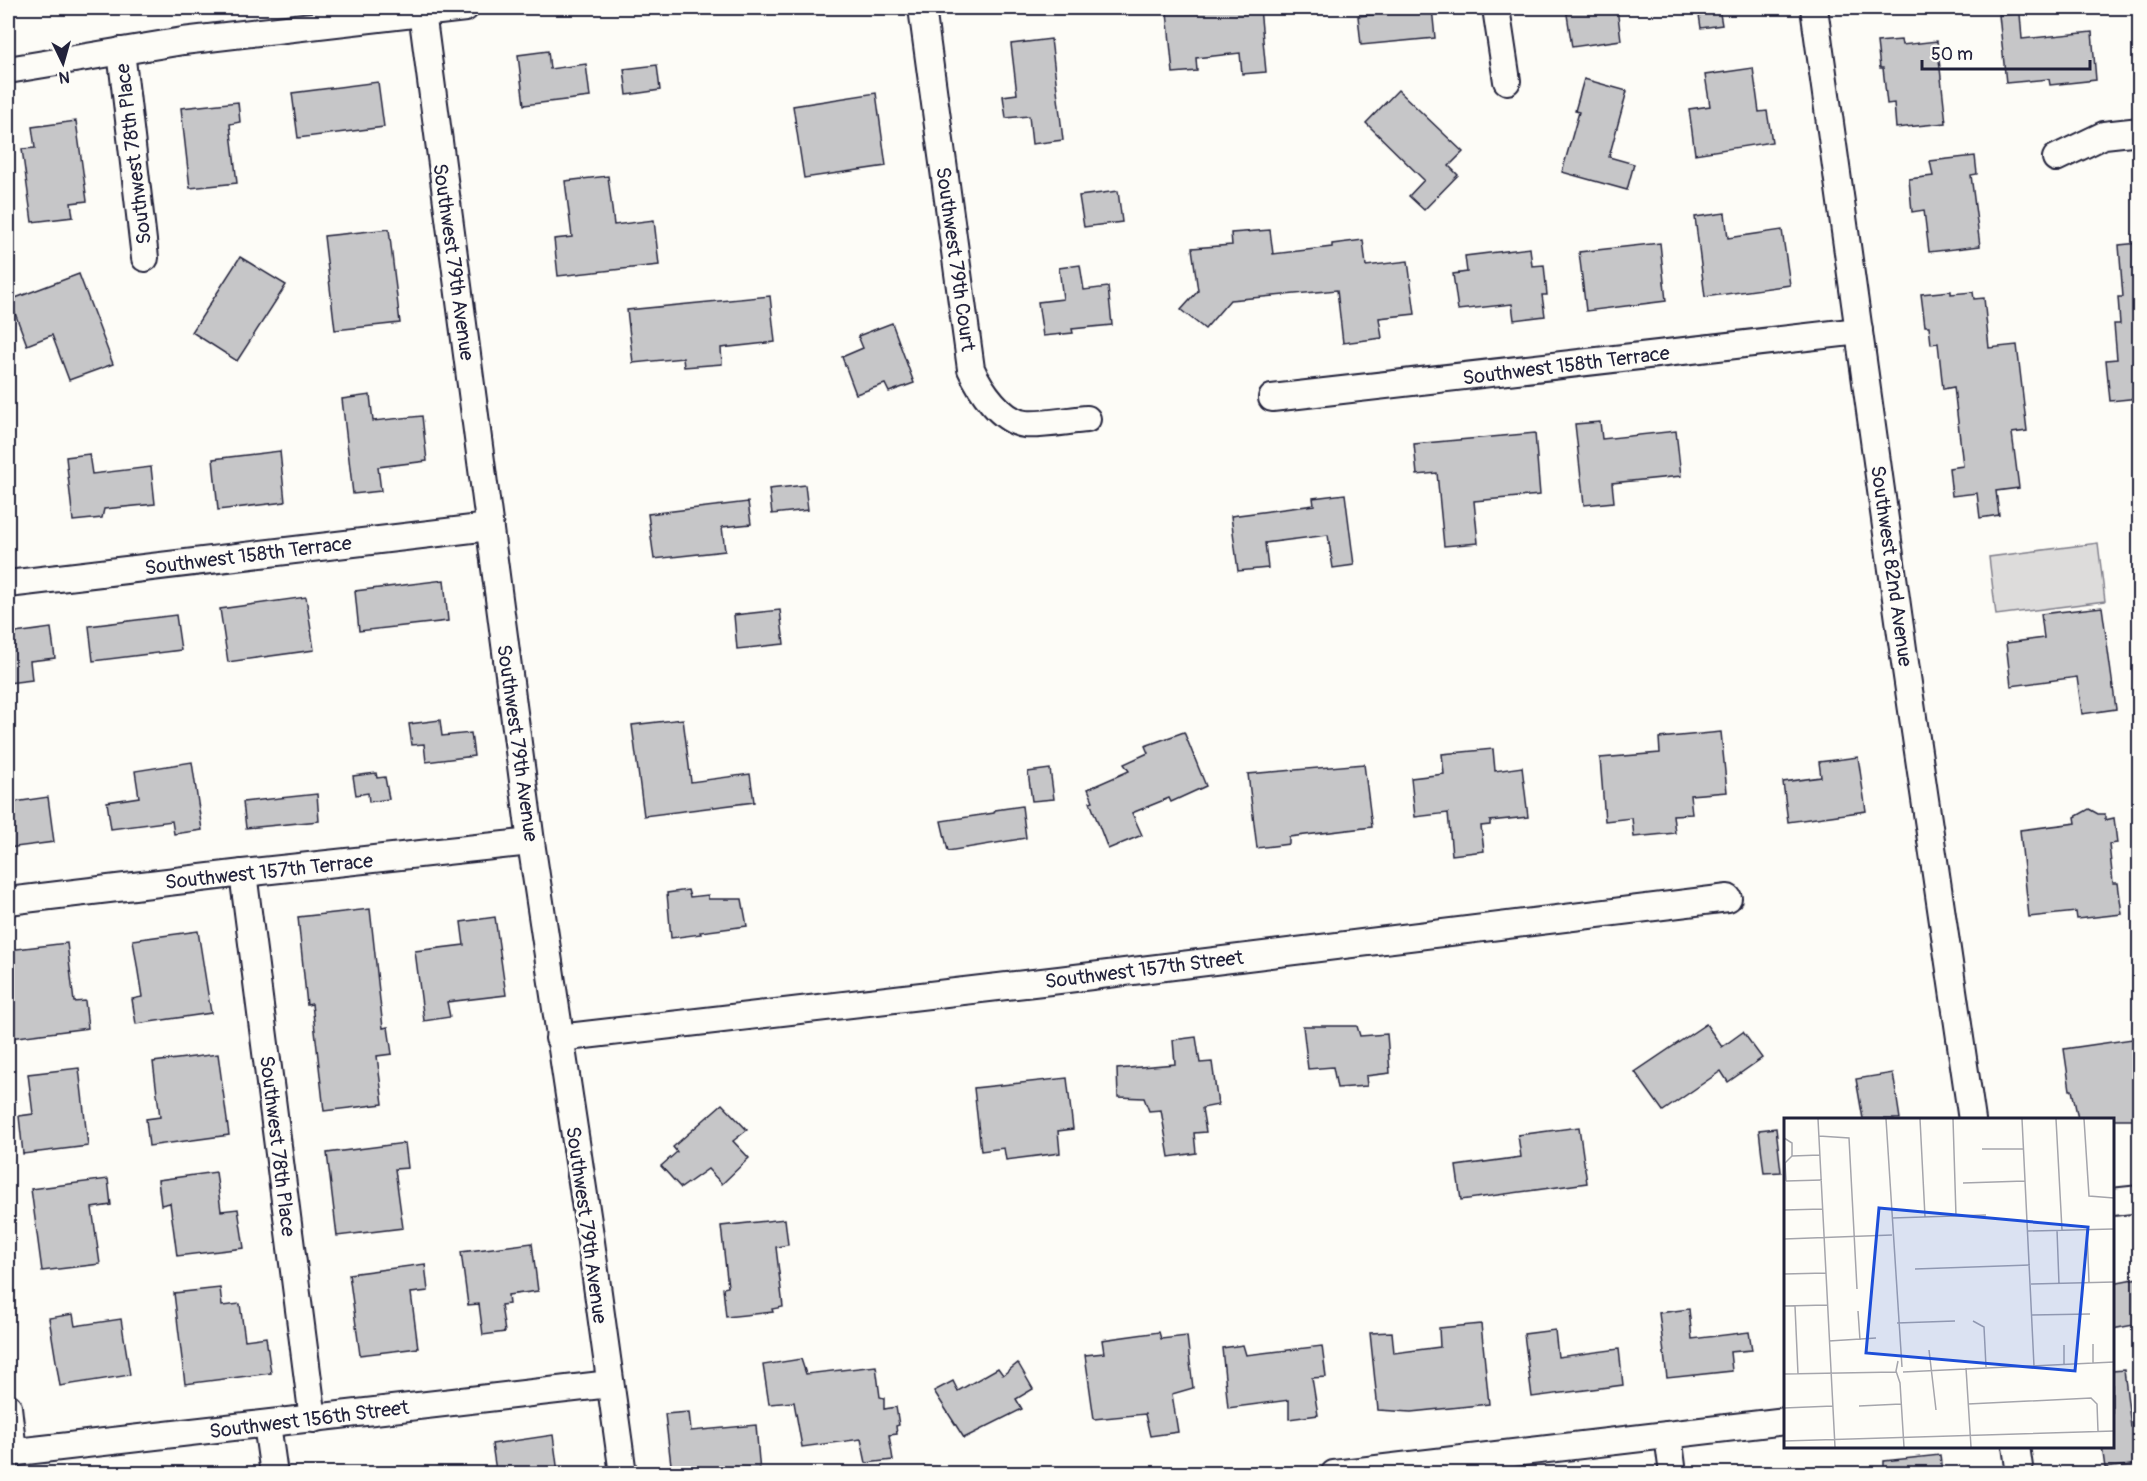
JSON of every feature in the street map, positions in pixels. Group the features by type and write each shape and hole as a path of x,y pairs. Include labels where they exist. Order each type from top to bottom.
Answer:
{"street":[{"path":"8,70 183,41 465,8"},
{"name":"Southwest 79th Court","path":"922,8 971,369 978,386 991,402 1010,418 1025,424 1087,419"},
{"path":"1496,8 1507,81"},
{"name":"Southwest 82nd Avenue","path":"1813,9 1972,1118"},
{"name":"Southwest 79th Avenue","path":"422,12 531,842 623,1473"},
{"name":"Southwest 78th Place","path":"121,51 145,258"},
{"path":"2056,158 2104,135 2139,130"},
{"name":"Southwest 158th Terrace","path":"1272,398 1859,331"},
{"name":"Southwest 158th Terrace","path":"8,584 489,527"},
{"name":"Southwest 157th Terrace","path":"8,901 531,842"},
{"name":"Southwest 78th Place","path":"243,873 313,1419"},
{"name":"Southwest 157th Street","path":"559,1038 1059,980 1728,898"},
{"path":"2114,1202 2139,1199"},
{"name":"Southwest 156th Street","path":"10,1453 610,1384"},
{"path":"8,1407 10,1453"},
{"path":"1334,1473 1359,1472 1784,1421"},
{"path":"267,1424 274,1473"},
{"path":"1668,1435 1673,1473"},
{"path":"2016,1448 2020,1473"}],"shaded area":[{"path":"2098,543 2105,601 1996,615 1989,557"}],"building":[{"path":"1218,8 1260,8 1266,72 1242,74 1240,53 1196,58 1197,71 1173,73 1167,12"},
{"path":"1380,8 1432,8 1435,38 1361,45 1358,16 1380,14"},
{"path":"1566,8 1617,8 1621,40 1572,47"},
{"path":"1698,8 1719,8 1722,25 1701,28"},
{"path":"2020,14 2022,39 2092,32 2096,80 2050,85 2049,79 2006,83 1999,15"},
{"path":"1051,39 1063,140 1032,144 1029,116 1006,118 1003,96 1017,94 1011,44"},
{"path":"1901,40 1902,45 1937,41 1946,123 1896,128 1894,103 1887,104 1877,42"},
{"path":"548,51 550,69 586,64 590,97 524,105 518,55"},
{"path":"657,65 660,90 627,95 624,69"},
{"path":"1753,68 1759,112 1767,111 1772,142 1695,154 1689,109 1710,106 1705,75"},
{"path":"1584,79 1627,91 1609,157 1634,164 1627,190 1562,172 1579,112 1575,111"},
{"path":"378,82 384,127 298,138 292,93"},
{"path":"1398,90 1463,152 1449,166 1458,175 1424,210 1409,196 1424,180 1366,123"},
{"path":"876,93 886,166 804,178 793,106"},
{"path":"238,102 240,122 230,124 237,183 190,188 181,108"},
{"path":"76,121 87,201 71,203 73,217 32,222 22,149 35,148 32,127"},
{"path":"1975,156 1977,174 1971,175 1980,246 1929,252 1924,210 1912,212 1909,179 1933,176 1930,161"},
{"path":"608,176 614,225 654,220 659,265 558,276 554,239 572,237 565,181"},
{"path":"1118,191 1122,222 1084,227 1079,196"},
{"path":"1725,213 1728,238 1782,230 1790,285 1705,297 1695,217"},
{"path":"389,229 400,323 335,330 324,236"},
{"path":"1270,230 1273,254 1332,247 1332,244 1363,240 1366,266 1408,261 1415,314 1379,318 1382,338 1343,343 1337,290 1230,300 1205,329 1181,310 1198,291 1192,248 1232,245 1231,233"},
{"path":"1660,243 1666,301 1586,311 1579,252"},
{"path":"2139,243 2139,398 2110,401 2106,360 2117,359 2114,324 2120,324 2118,297 2123,297 2119,245"},
{"path":"1530,248 1532,266 1544,265 1547,295 1542,295 1545,316 1514,320 1512,304 1458,310 1453,274 1467,272 1465,256"},
{"path":"240,257 286,285 237,361 192,332"},
{"path":"1080,265 1084,290 1108,287 1112,325 1072,329 1073,333 1043,336 1038,302 1063,299 1059,268"},
{"path":"79,274 113,364 69,380 52,335 27,345 10,300"},
{"path":"1951,291 1951,294 1973,292 1974,299 1984,298 1989,348 2017,345 2027,431 2012,433 2019,488 1996,491 1999,515 1980,518 1977,493 1952,496 1949,468 1963,466 1954,387 1943,389 1938,343 1931,344 1929,326 1925,326 1921,294"},
{"path":"770,296 775,342 721,348 722,364 684,367 683,358 633,363 627,310"},
{"path":"892,323 914,383 889,392 885,384 856,394 842,357 863,348 858,336"},
{"path":"370,395 373,421 422,416 427,461 378,467 381,491 353,494 342,399"},
{"path":"1600,422 1602,439 1676,431 1681,476 1612,483 1614,502 1584,505 1575,424"},
{"path":"1535,433 1540,495 1474,501 1478,543 1444,546 1437,473 1417,475 1414,444"},
{"path":"280,451 285,502 218,510 213,459"},
{"path":"89,454 92,474 151,467 155,504 104,509 102,518 73,521 66,457"},
{"path":"805,485 808,510 772,514 769,489"},
{"path":"1345,494 1354,565 1333,568 1328,535 1265,543 1268,568 1238,571 1231,516 1314,505 1313,498"},
{"path":"748,502 751,524 722,527 725,551 654,559 648,514"},
{"path":"444,580 448,621 359,631 355,591"},
{"path":"306,597 314,650 228,662 220,609"},
{"path":"2102,607 2116,709 2082,714 2077,677 2011,686 2006,643 2044,638 2041,614"},
{"path":"780,610 784,644 737,649 734,615"},
{"path":"176,615 181,650 93,661 89,626"},
{"path":"51,628 55,658 30,661 32,680 8,683 8,634"},
{"path":"683,719 691,782 750,774 754,802 644,816 632,725"},
{"path":"440,720 442,736 471,733 474,756 426,762 424,744 412,745 409,724"},
{"path":"1184,732 1206,786 1171,802 1169,798 1132,813 1142,835 1108,849 1090,802 1093,801 1088,789 1129,771 1124,764 1148,753 1145,746"},
{"path":"1721,732 1727,792 1690,795 1692,814 1673,815 1675,833 1634,837 1632,818 1605,821 1600,758 1660,753 1659,738"},
{"path":"1493,749 1495,771 1522,767 1528,817 1490,821 1490,825 1481,826 1484,851 1452,855 1448,813 1415,817 1411,778 1444,774 1442,754"},
{"path":"1858,757 1866,811 1788,822 1783,782 1821,777 1819,762"},
{"path":"192,762 202,830 174,834 172,821 111,829 107,802 139,797 135,771"},
{"path":"1364,764 1372,827 1289,837 1289,844 1257,848 1248,774"},
{"path":"1050,769 1054,799 1032,801 1028,772"},
{"path":"376,773 377,778 385,777 389,799 369,802 368,793 356,795 353,776"},
{"path":"317,794 319,821 246,828 243,802"},
{"path":"48,797 54,842 8,848 8,803"},
{"path":"1022,806 1026,838 948,851 941,821"},
{"path":"2089,809 2098,814 2105,814 2105,820 2114,818 2117,843 2109,844 2113,883 2118,883 2122,914 2077,919 2076,912 2029,917 2020,830 2076,823 2075,817"},
{"path":"688,890 690,897 708,895 708,899 742,899 747,926 671,938 667,893"},
{"path":"370,909 383,1028 388,1027 392,1054 377,1056 383,1104 324,1111 312,1004 307,1005 298,917"},
{"path":"495,917 506,995 447,1002 450,1017 424,1021 415,951 464,945 461,922"},
{"path":"198,931 211,1013 136,1024 132,999 142,997 133,940"},
{"path":"67,943 74,1002 85,1001 88,1028 10,1038 8,950"},
{"path":"1706,1024 1722,1047 1743,1032 1762,1058 1728,1082 1721,1071 1663,1111 1635,1072"},
{"path":"1303,1026 1357,1026 1360,1036 1387,1034 1390,1073 1366,1076 1367,1086 1337,1088 1333,1067 1308,1069"},
{"path":"1196,1037 1200,1063 1212,1062 1218,1105 1202,1108 1206,1132 1194,1133 1196,1153 1169,1157 1161,1110 1149,1111 1144,1098 1118,1097 1117,1069 1175,1064 1173,1040"},
{"path":"2139,1038 2139,1119 2078,1118 2072,1090 2070,1090 2064,1049"},
{"path":"218,1054 229,1135 149,1146 146,1119 160,1117 153,1062"},
{"path":"79,1068 88,1146 23,1154 19,1116 33,1114 28,1074"},
{"path":"1893,1073 1900,1118 1863,1118 1856,1079"},
{"path":"1067,1078 1073,1129 1058,1131 1060,1153 1006,1160 1004,1148 981,1151 974,1088"},
{"path":"722,1104 747,1130 733,1141 749,1158 722,1184 708,1169 681,1188 661,1166 677,1152 673,1147"},
{"path":"1579,1127 1587,1183 1461,1200 1456,1166 1521,1157 1518,1135"},
{"path":"1776,1128 1781,1172 1764,1173 1759,1130"},
{"path":"405,1143 408,1168 395,1169 403,1228 337,1236 327,1153"},
{"path":"216,1172 221,1211 238,1209 244,1248 177,1256 170,1203 161,1205 158,1180"},
{"path":"108,1179 111,1205 92,1208 100,1264 42,1271 31,1189"},
{"path":"785,1219 788,1245 776,1247 783,1307 772,1309 773,1312 726,1317 723,1288 728,1287 721,1226"},
{"path":"532,1243 538,1291 508,1295 509,1304 501,1305 505,1332 483,1335 479,1304 468,1305 461,1252"},
{"path":"425,1264 428,1291 411,1293 418,1348 360,1355 349,1274"},
{"path":"2139,1278 2139,1324 2114,1329 2114,1283"},
{"path":"220,1288 222,1306 240,1304 245,1340 266,1337 271,1373 185,1384 174,1293"},
{"path":"1689,1309 1692,1339 1749,1332 1752,1350 1730,1352 1732,1371 1667,1378 1659,1313"},
{"path":"73,1314 75,1326 121,1319 130,1375 60,1386 49,1318"},
{"path":"1481,1324 1489,1404 1411,1412 1378,1410 1370,1333 1392,1332 1394,1353 1440,1347 1439,1328"},
{"path":"1555,1330 1558,1357 1619,1349 1623,1385 1532,1397 1524,1334"},
{"path":"1159,1332 1161,1339 1187,1336 1193,1388 1172,1394 1178,1432 1150,1436 1145,1414 1094,1419 1085,1355 1104,1353 1102,1340"},
{"path":"1243,1345 1246,1355 1322,1346 1326,1377 1312,1378 1318,1415 1289,1419 1289,1400 1228,1408 1222,1348"},
{"path":"801,1359 806,1374 876,1366 880,1397 884,1398 884,1409 896,1407 899,1425 896,1426 897,1434 889,1435 893,1460 866,1463 861,1439 802,1447 794,1402 769,1404 763,1365"},
{"path":"1018,1363 1033,1389 1016,1399 1022,1409 964,1438 934,1391 953,1381 958,1391 998,1368 1003,1375"},
{"path":"2124,1370 2131,1427 2139,1426 2139,1464 2105,1468 2102,1448 2114,1448 2114,1371"},
{"path":"689,1412 691,1431 756,1425 760,1473 672,1473 665,1414"},
{"path":"553,1435 558,1473 514,1473 513,1469 496,1471 492,1444"},
{"path":"1940,1455 1942,1473 1884,1473 1884,1461"}]}
